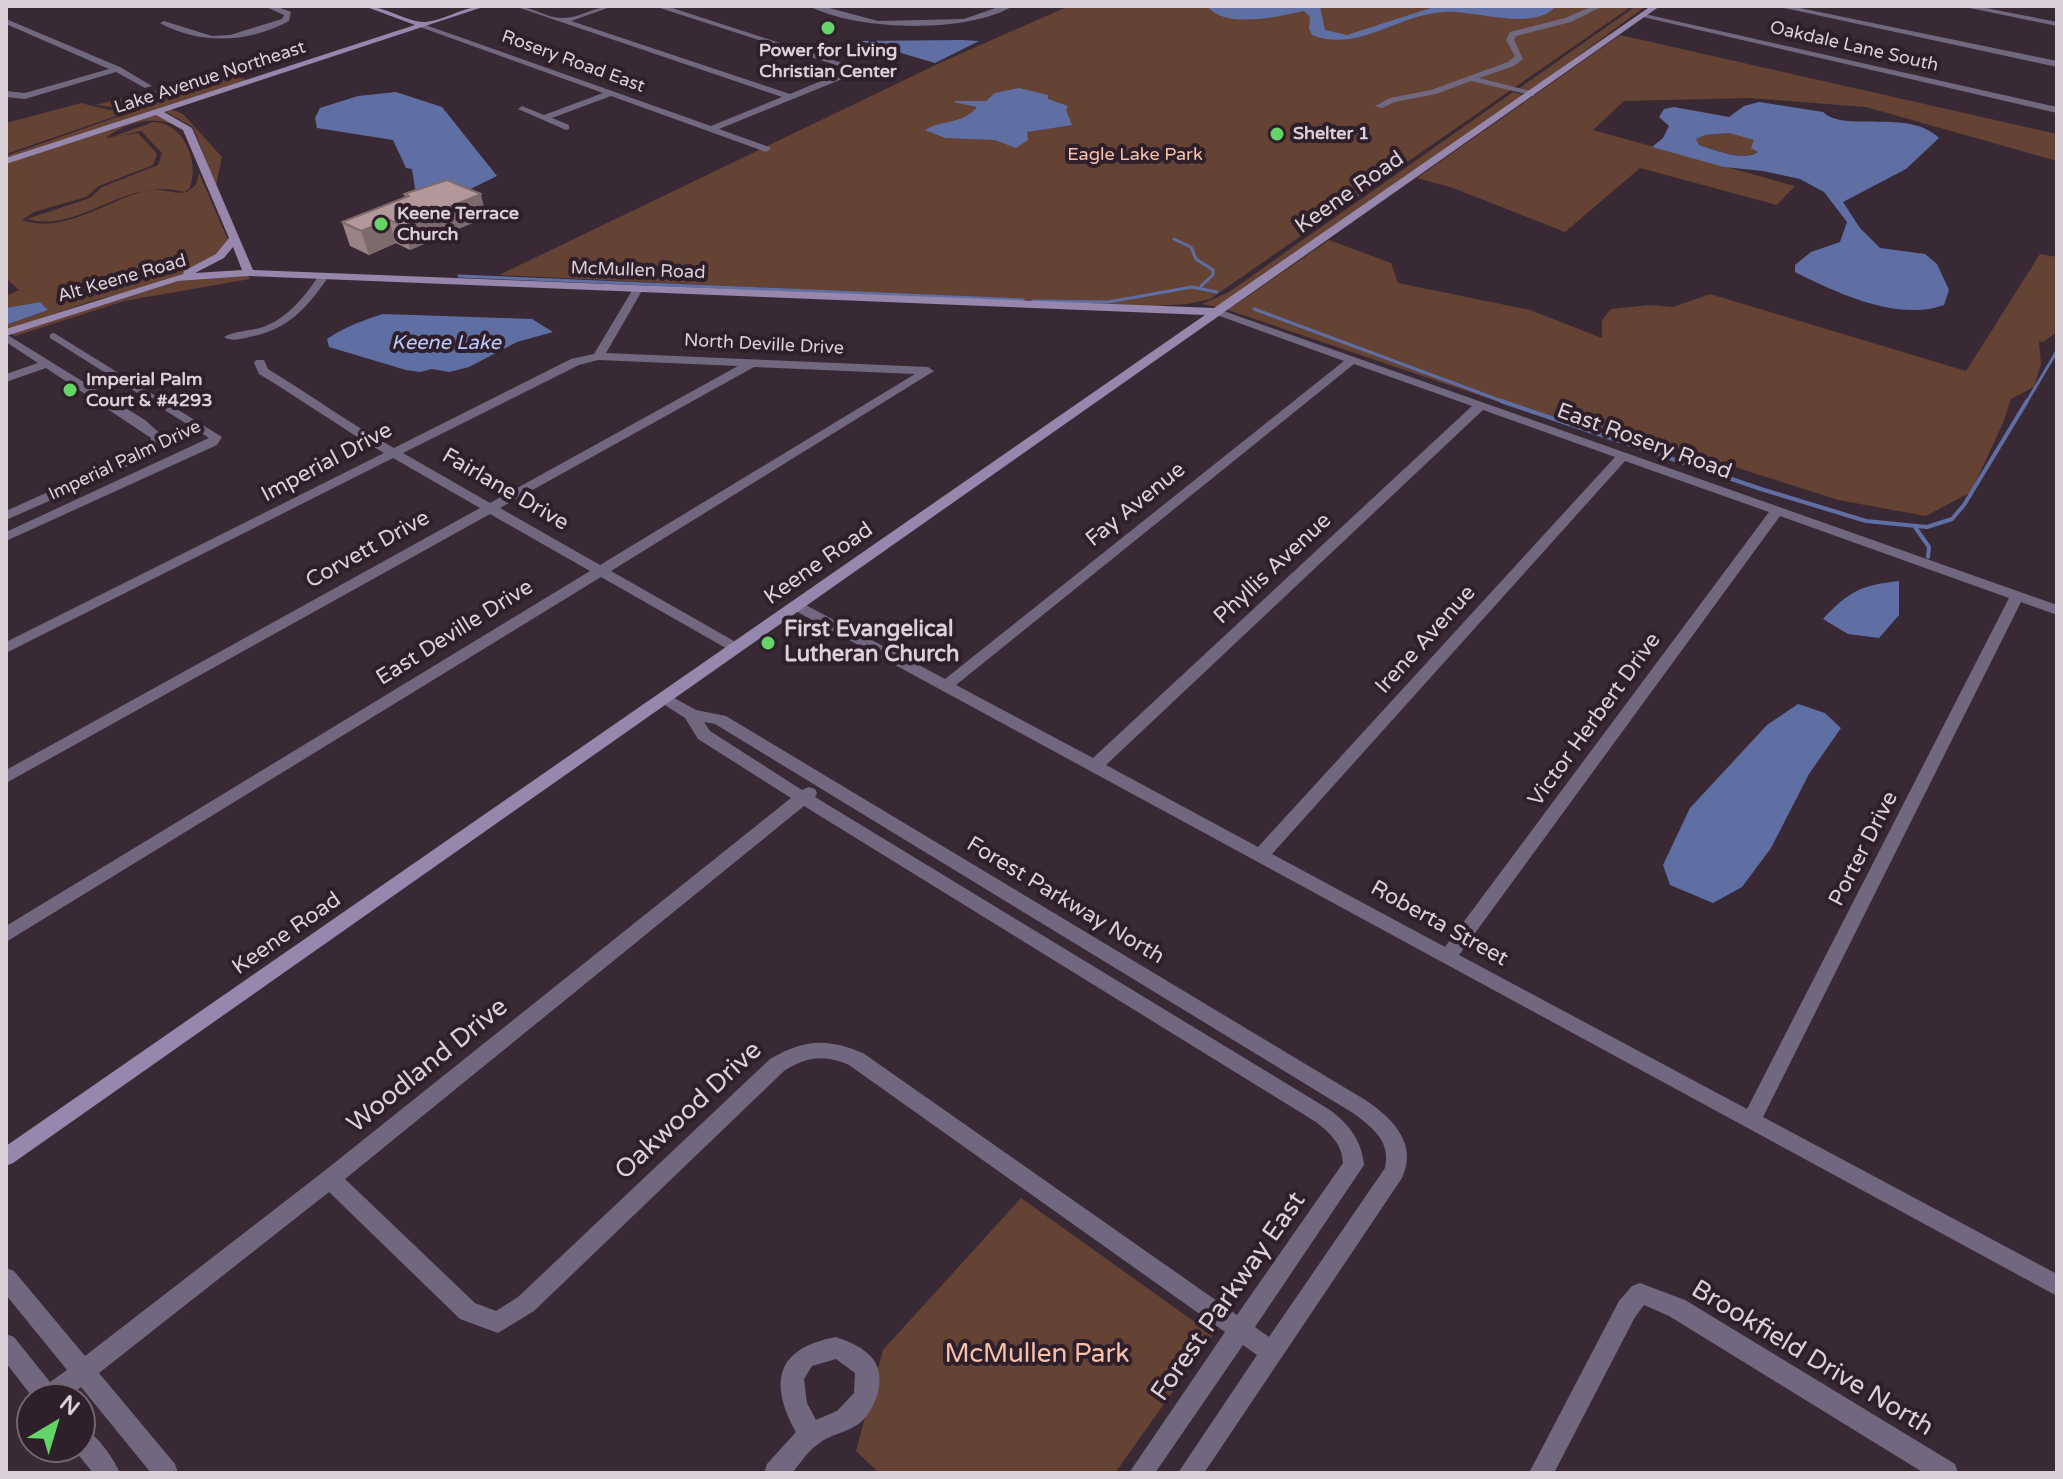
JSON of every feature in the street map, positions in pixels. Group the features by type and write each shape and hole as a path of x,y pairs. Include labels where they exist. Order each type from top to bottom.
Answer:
{"street":[{"path":"164,23 211,38 224,38 285,21 288,14 268,6"},
{"name":"Rosery Road East","path":"368,6 766,149"},
{"name":"Lake Avenue Northeast","path":"6,161 482,6"},
{"path":"518,6 790,97"},
{"path":"563,21 609,6"},
{"path":"658,6 847,66 844,75 711,129"},
{"path":"817,6 870,22 975,19 1009,6"},
{"path":"1379,106 1472,79 1518,60 1520,53 1510,40 1513,34 1559,23 1599,6"},
{"name":"Keene Road","path":"6,1157 1656,6"},
{"path":"1779,6 2057,64"},
{"path":"1964,6 2057,24"},
{"name":"Oakdale Lane South","path":"1643,15 2057,110"},
{"path":"6,21 117,69 148,86"},
{"path":"6,94 25,96 117,69"},
{"path":"1472,79 1531,94"},
{"path":"543,118 611,93"},
{"path":"522,109 566,127"},
{"path":"157,112 187,128 249,273"},
{"path":"177,278 220,256 234,239"},
{"name":"McMullen Road","path":"249,273 1218,312"},
{"name":"Alt Keene Road","path":"6,335 177,278 249,273"},
{"path":"230,337 266,330 294,317 324,276"},
{"path":"598,356 638,289"},
{"name":"East Rosery Road","path":"1218,312 2056,608"},
{"path":"6,335 158,437 156,446 146,453 6,516"},
{"name":"Imperial Palm Drive","path":"6,537 216,437 54,336"},
{"name":"North Deville Drive","path":"598,356 928,371"},
{"name":"Imperial Drive","path":"6,648 239,532 392,451 575,362 598,356"},
{"name":"Fay Avenue","path":"947,685 1352,360"},
{"path":"6,378 48,363"},
{"name":"Fairlane Drive","path":"260,363 263,371 323,407 342,424 736,648"},
{"name":"Corvett Drive","path":"6,777 752,363"},
{"name":"East Deville Drive","path":"6,935 928,371"},
{"name":"Phyllis Avenue","path":"1096,765 1480,406"},
{"name":"Irene Avenue","path":"1261,855 1623,456"},
{"name":"Victor Herbert Drive","path":"1448,956 1777,511"},
{"name":"Porter Drive","path":"1751,1121 2017,596"},
{"name":"Roberta Street","path":"797,606 2057,1286"},
{"name":"Forest Parkway North","path":"665,698 691,714 720,720 1384,1124 1399,1149 1395,1171 1270,1351"},
{"name":"Forest Parkway North","path":"691,714 704,735 803,798 1323,1116 1339,1128 1354,1150"},
{"name":"Woodland Drive","path":"69,1383 330,1179 823,783"},
{"path":"1186,1032 1202,1013"},
{"name":"Oakwood Drive","path":"330,1179 468,1311 498,1322 526,1304 777,1065 795,1053 814,1047 836,1049 856,1059 1241,1331"},
{"name":"Forest Parkway East","path":"1141,1473 1354,1165 1354,1150"},
{"path":"6,1278 166,1473"},
{"name":"Brookfield Drive North","path":"1541,1473 1627,1309 1640,1293 1677,1308 1946,1473"},
{"path":"1190,1473 1270,1351 1241,1331"},
{"path":"6,1345 36,1383"},
{"path":"776,1473 811,1433"}],"green space":[{"name":"Eagle Lake Park","path":"1069,6 1632,6 1210,299 1152,306 499,275 944,61"},
{"path":"1636,6 1646,6 1529,92 1518,89"},
{"path":"1620,35 2057,134 2057,161 1866,107 1749,98 1624,101 1593,130 1795,186 1777,205 1640,168 1565,232 1453,188 1417,178"},
{"path":"234,76 248,80 6,159 6,156 120,116 130,109 95,105 206,79"},
{"path":"1513,92 1524,95 1218,307 1202,304 1229,292"},
{"path":"81,103 109,110 126,109 116,116 6,154 6,123"},
{"path":"171,109 183,114 222,157 216,186 193,127 164,111"},
{"path":"154,114 179,127 184,134 167,123 145,121 123,127 106,138 138,133 157,154 153,165 99,186 86,197 34,212 22,220 53,223 68,220 150,190 187,192 196,185 199,173 228,240 201,265 182,274 6,330 6,325 48,310 40,302 6,308 6,296 19,290 6,278 6,162"},
{"path":"153,122 173,129 187,146 193,168 189,189 184,192 163,189 142,191 66,219 27,219 90,198 102,187 158,165 162,153 141,131 109,138"},
{"path":"1729,133 1755,140 1759,151 1745,155 1729,154 1699,145 1695,139"},
{"path":"1329,240 1391,263 1398,283 1530,310 1602,338 1602,320 1611,309 1650,305 1673,307 1710,294 1966,371 2040,254 2057,257 2057,332 2043,342 2039,341 2041,364 2034,387 2011,399 1971,492 1926,516 1838,500 1604,425 1599,436 1228,310"},
{"path":"249,276 250,279 124,301 15,336 11,334 178,281"},
{"name":"McMullen Park","path":"1021,1198 1213,1335 1115,1473 879,1473 856,1451 883,1350"}],"water":[{"path":"1207,6 1320,6 1325,30 1347,35 1437,6 1556,6 1546,14 1518,19 1443,12 1410,19 1362,36 1329,39 1312,35 1310,17 1304,11 1267,18 1239,19 1227,18"},
{"path":"860,41 979,41 935,63"},
{"path":"1019,88 1048,95 1048,99 1068,106 1066,110 1072,125 1027,132 1028,140 1016,148 995,140 945,138 925,130 965,117 977,107 953,102 986,101 995,93"},
{"path":"396,92 442,107 497,176 452,198 417,201 412,169 406,168 393,140 317,128 315,118 320,108 358,96"},
{"path":"1759,102 1823,112 1846,121 1911,124 1939,138 1906,169 1843,202 1860,228 1880,248 1925,254 1937,264 1949,290 1944,305 1926,309 1888,308 1848,296 1795,272 1795,265 1811,252 1840,242 1847,222 1824,192 1800,179 1724,167 1652,147 1663,138 1669,126 1659,117 1664,109 1674,107 1729,117 1744,106","holes":["1729,133 1754,140 1751,148 1758,152 1744,156 1699,145 1696,139"]},
{"path":"40,302 48,310 6,325 6,308"},
{"name":"Keene Lake","path":"383,314 532,319 553,332 517,342 469,367 449,372 406,370 329,347 327,339 354,324"},
{"path":"1899,581 1899,615 1879,638 1848,634 1823,619 1857,591"},
{"path":"1798,704 1825,713 1841,728 1809,774 1771,848 1742,887 1713,903 1670,885 1663,865 1690,808 1767,725"}],"building":[{"path":"447,180 481,194 403,226 389,220 361,231 342,222 409,196 404,194"}],"waterway":[{"path":"1174,239 1191,247 1196,259 1213,270 1213,275 1201,286"},
{"path":"459,276 1023,300"},
{"path":"1033,301 1108,302 1192,287 1217,292"},
{"path":"1254,309 1507,403"},
{"path":"2026,403 2057,351"},
{"path":"1501,401 1866,521 1927,527 1952,519 1964,505 2027,401"},
{"path":"1915,527 1929,547 1928,557"}],"place":[{"name":"Power for Living Christian Center","path":"828,28"},
{"name":"Shelter 1","path":"1277,134"},
{"name":"Keene Terrace Church","path":"381,224"},
{"name":"Imperial Palm Court & #4293","path":"70,390"},
{"name":"First Evangelical Lutheran Church","path":"768,643"}]}
